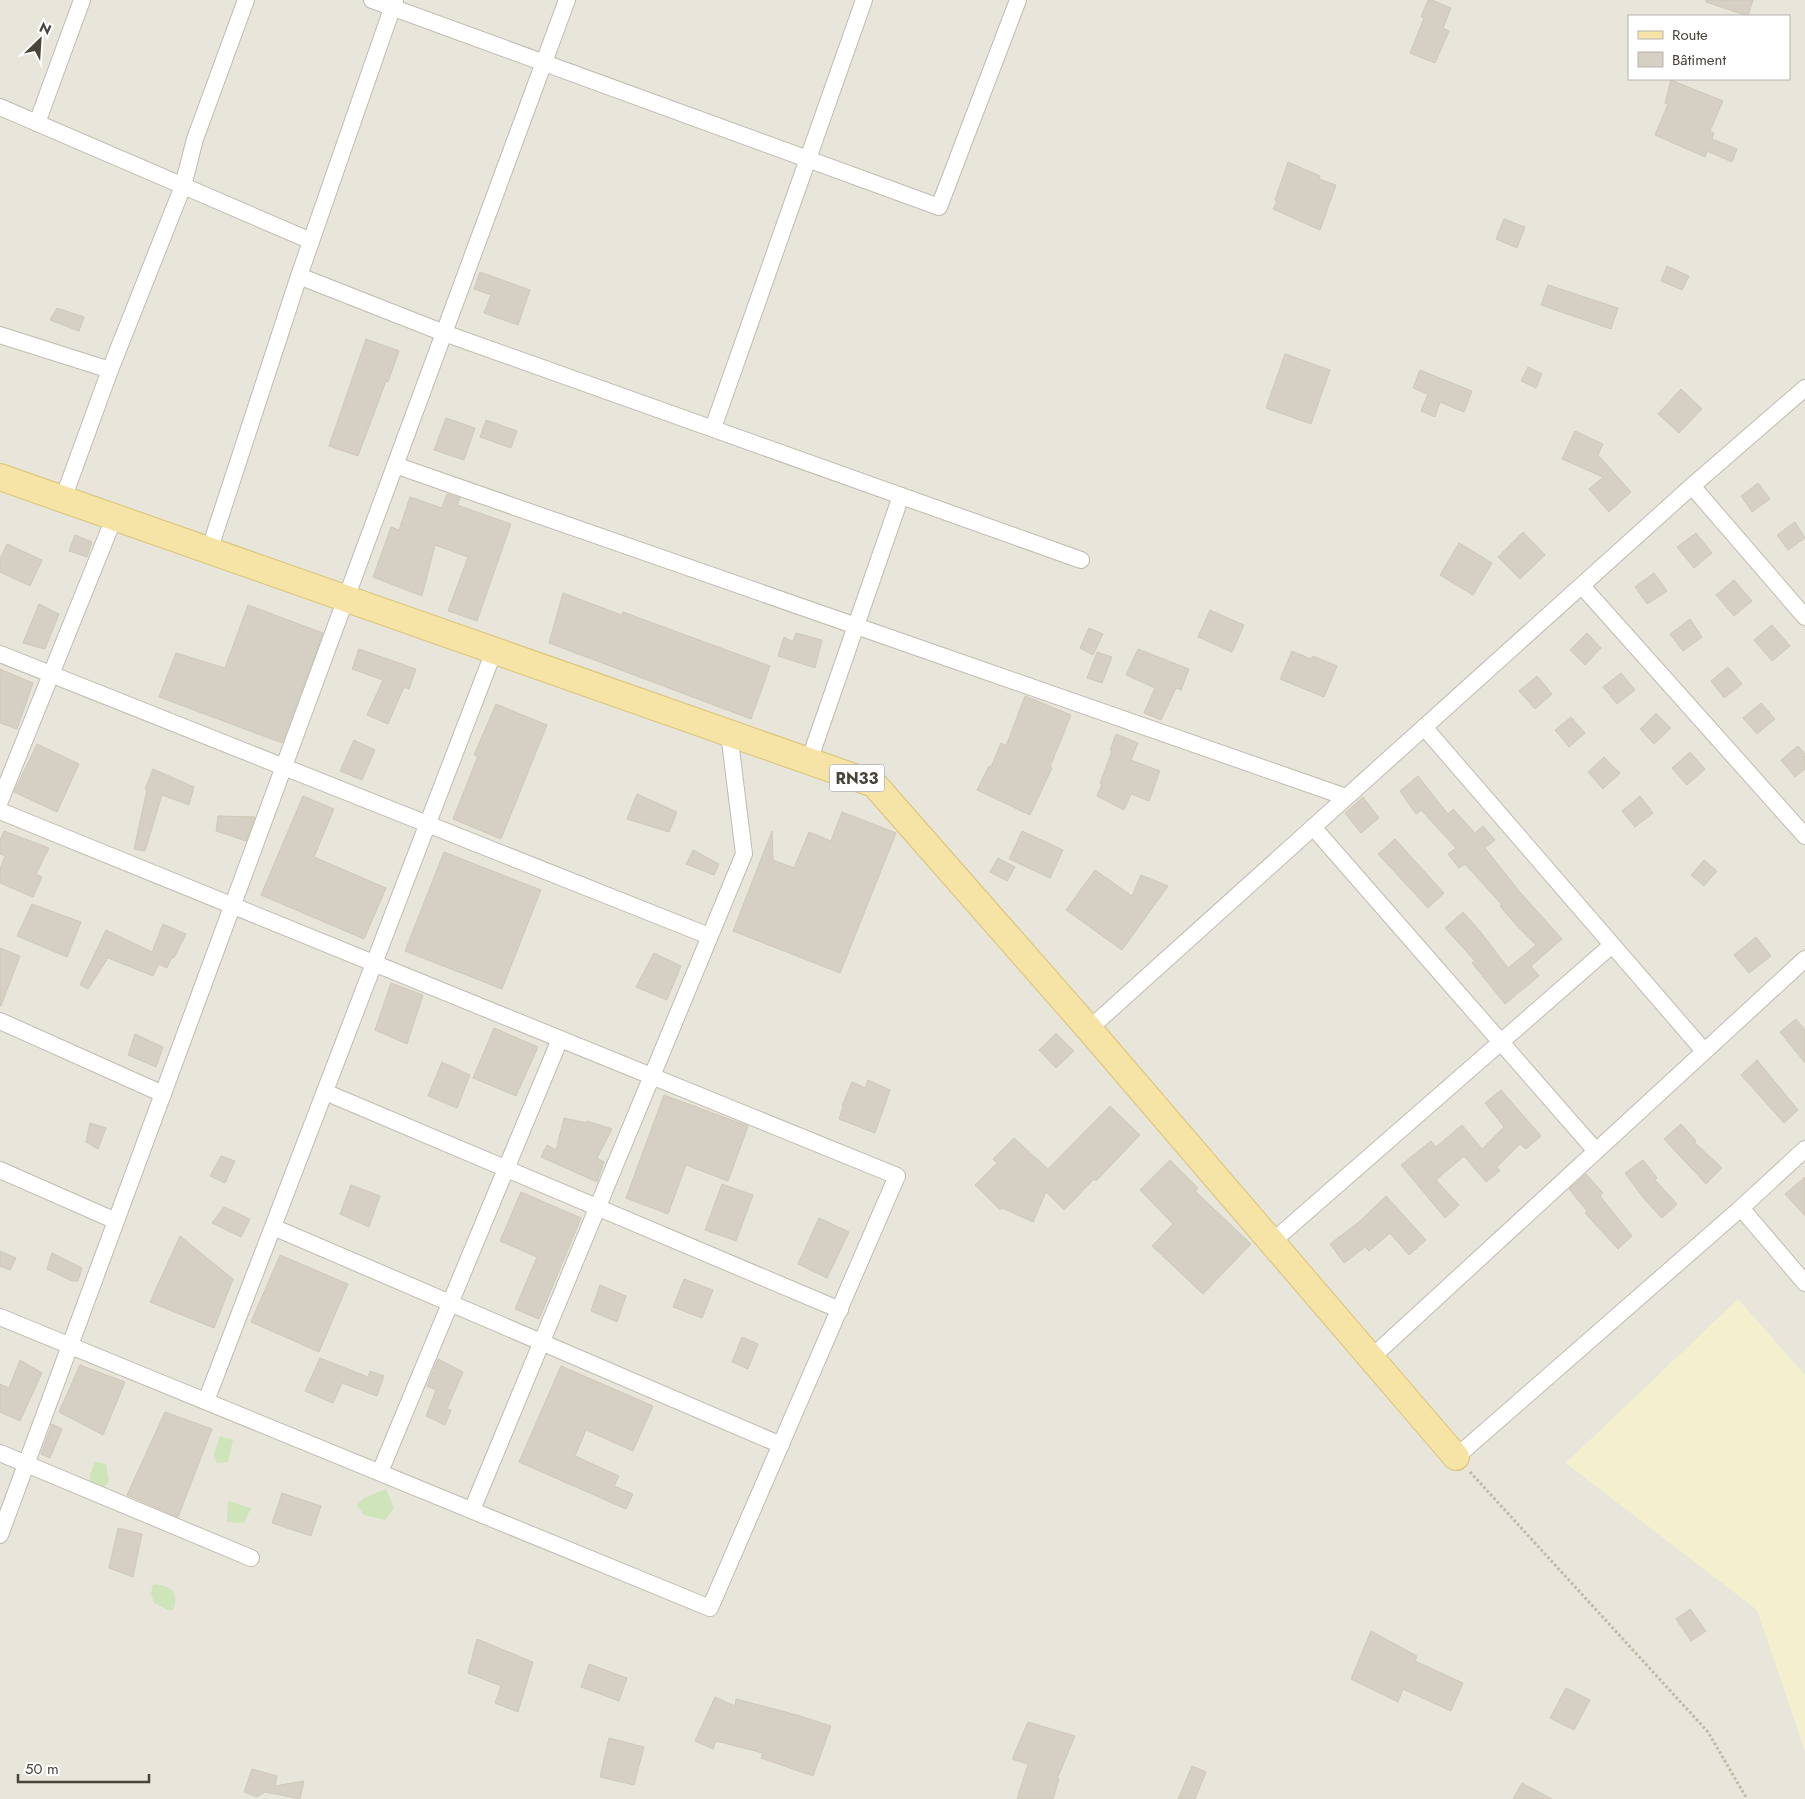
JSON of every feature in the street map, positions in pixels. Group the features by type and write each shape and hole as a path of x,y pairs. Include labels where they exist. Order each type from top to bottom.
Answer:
{"main road":[{"name":"RN33","path":"0,477 874,784 1089,1029 1456,1457"}],"street":[{"path":"38,123 82,0"},
{"path":"63,499 110,370 183,186 195,139 246,0"},
{"path":"372,0 394,3 544,62 939,207 1018,0"},
{"path":"0,1535 567,0"},
{"path":"713,428 864,0"},
{"path":"209,551 299,276 394,3"},
{"path":"0,107 311,241"},
{"path":"299,276 444,333 1081,560"},
{"path":"0,334 110,370"},
{"path":"1089,1029 1692,486 1805,388"},
{"path":"395,465 1346,797"},
{"path":"1692,486 1805,617"},
{"path":"809,762 901,496"},
{"path":"0,801 114,518"},
{"path":"1582,586 1805,836"},
{"path":"206,1401 494,651"},
{"path":"0,654 709,936"},
{"path":"1424,727 1704,1051"},
{"path":"472,1510 744,854 729,734"},
{"path":"0,811 897,1176 710,1608 0,1317"},
{"path":"1313,827 1596,1151"},
{"path":"1272,1242 1612,945"},
{"path":"1371,1358 1805,959"},
{"path":"0,1021 163,1094"},
{"path":"380,1472 560,1039"},
{"path":"325,1092 840,1310"},
{"path":"1456,1457 1805,1150"},
{"path":"0,1170 116,1221"},
{"path":"1741,1208 1805,1282"},
{"path":"273,1227 781,1445"},
{"path":"0,1453 251,1558"}],"path":[{"path":"1456,1457 1708,1732 1747,1799"}],"shaded area":[{"path":"0,0 1805,0 1805,1375 1738,1300 1566,1463 1758,1610 1805,1751 1805,1799 0,1799"}],"green space":[{"path":"220,1436 233,1440 228,1462 217,1463 214,1454"},
{"path":"95,1462 106,1464 109,1482 100,1491 90,1486 90,1475"},
{"path":"386,1489 394,1508 385,1520 364,1515 357,1505 364,1498"},
{"path":"228,1501 251,1508 244,1523 227,1522"},
{"path":"153,1584 172,1590 175,1597 174,1609 170,1611 154,1603 151,1593"}],"sand":[{"path":"1738,1299 1805,1375 1805,1751 1757,1610 1566,1463"}],"building":[{"path":"1428,0 1451,8 1443,28 1449,31 1435,63 1410,53 1424,18 1421,17"},
{"path":"1706,0 1753,0 1748,15 1706,2"},
{"path":"1671,80 1723,101 1710,131 1714,133 1712,139 1737,149 1732,162 1707,151 1705,157 1655,135 1668,104 1665,103"},
{"path":"1288,162 1320,176 1319,179 1336,185 1320,230 1273,209"},
{"path":"1504,219 1525,227 1517,248 1496,239"},
{"path":"1667,266 1689,276 1682,290 1661,281"},
{"path":"480,272 530,290 518,325 484,313 491,295 474,289"},
{"path":"1548,285 1618,308 1611,329 1541,305"},
{"path":"57,308 84,317 79,331 50,320"},
{"path":"366,339 399,351 358,456 329,446"},
{"path":"1285,354 1330,370 1311,424 1266,408"},
{"path":"1528,367 1542,374 1536,388 1521,381"},
{"path":"1420,370 1472,391 1464,412 1440,402 1435,417 1421,411 1428,394 1413,388"},
{"path":"1681,389 1702,409 1679,433 1658,414"},
{"path":"446,418 475,428 464,460 434,450"},
{"path":"486,420 517,431 511,448 480,437"},
{"path":"1575,431 1603,444 1598,455 1631,492 1609,512 1589,489 1603,477 1562,459"},
{"path":"1758,483 1770,499 1752,512 1741,496"},
{"path":"447,494 460,498 457,505 511,524 477,621 448,611 468,557 435,545 422,596 373,577 391,527 399,530 410,497 442,508"},
{"path":"1795,522 1805,538 1788,550 1777,535"},
{"path":"1523,532 1545,555 1520,579 1498,557"},
{"path":"1696,533 1712,553 1694,568 1677,547"},
{"path":"75,535 92,542 87,557 69,551"},
{"path":"1459,543 1492,563 1473,595 1440,575"},
{"path":"7,544 42,560 30,586 0,572 0,559"},
{"path":"1654,573 1667,591 1647,604 1635,587"},
{"path":"1734,580 1752,601 1734,616 1716,595"},
{"path":"563,593 622,615 623,612 770,666 751,719 549,643"},
{"path":"39,604 59,614 45,649 23,643"},
{"path":"248,605 323,633 282,743 159,697 176,653 225,668"},
{"path":"1210,610 1244,625 1232,652 1198,637"},
{"path":"1690,619 1702,637 1683,651 1670,634"},
{"path":"1772,625 1790,646 1772,661 1754,640"},
{"path":"1089,628 1103,634 1093,655 1080,648"},
{"path":"796,633 822,640 815,668 778,656 784,637 793,642"},
{"path":"1587,633 1601,648 1585,665 1570,650"},
{"path":"359,649 416,669 409,689 404,687 388,724 367,715 383,680 352,669"},
{"path":"1138,649 1189,669 1181,690 1176,688 1161,720 1144,713 1155,688 1126,675"},
{"path":"1292,651 1311,659 1313,656 1337,666 1324,697 1280,679"},
{"path":"1097,652 1112,657 1102,683 1087,678"},
{"path":"1728,667 1742,684 1724,698 1711,681"},
{"path":"0,669 33,683 17,729 0,723"},
{"path":"1621,673 1635,690 1617,704 1603,687"},
{"path":"1537,676 1552,694 1535,709 1519,691"},
{"path":"1025,696 1071,715 1050,767 1052,768 1030,815 977,790 989,766 991,767 1001,743 1006,746"},
{"path":"1761,703 1775,719 1757,734 1743,718"},
{"path":"496,704 547,725 501,839 453,819 478,756 474,755"},
{"path":"1656,713 1671,728 1654,744 1640,729"},
{"path":"1571,717 1585,733 1569,747 1555,730"},
{"path":"1116,734 1138,743 1131,760 1160,771 1149,801 1131,794 1124,810 1097,796"},
{"path":"354,740 375,750 362,780 340,771"},
{"path":"37,744 79,764 57,812 14,792"},
{"path":"1798,746 1805,754 1805,769 1795,777 1781,760"},
{"path":"1690,752 1705,769 1687,785 1672,768"},
{"path":"1604,757 1620,773 1603,789 1588,772"},
{"path":"153,769 194,787 189,805 162,795 145,851 134,849 147,790 145,789"},
{"path":"1418,776 1448,814 1453,809 1475,833 1483,826 1495,840 1485,848 1519,891 1562,939 1531,966 1539,976 1505,1004 1472,963 1475,961 1445,928 1463,912 1508,968 1536,945 1517,926 1500,906 1502,905 1465,864 1459,868 1448,854 1456,848 1421,810 1416,814 1400,791"},
{"path":"637,794 677,812 669,832 627,819"},
{"path":"303,796 334,809 314,857 386,888 364,939 261,895"},
{"path":"1640,796 1653,813 1635,827 1622,811"},
{"path":"1363,797 1379,818 1361,833 1345,813"},
{"path":"842,812 896,833 840,973 733,931 772,831 773,860 794,868 809,832 831,841"},
{"path":"218,816 255,817 246,841 216,831"},
{"path":"4,831 49,848 36,874 42,877 33,897 0,883 0,869 5,856 0,854 0,840"},
{"path":"1022,831 1063,850 1050,878 1009,859"},
{"path":"1395,839 1444,893 1428,908 1378,854"},
{"path":"693,850 719,864 714,875 686,864"},
{"path":"444,852 541,890 502,989 405,951"},
{"path":"998,858 1015,867 1007,881 990,872"},
{"path":"1704,860 1717,871 1704,886 1691,875"},
{"path":"1095,870 1132,896 1141,875 1168,886 1122,950 1066,910"},
{"path":"32,904 81,922 67,957 17,936"},
{"path":"163,924 186,934 167,968 159,964 153,976 108,958 88,989 80,985 106,930 152,952"},
{"path":"1756,937 1771,956 1749,973 1734,955"},
{"path":"0,948 20,956 1,1006 0,1006"},
{"path":"654,953 681,966 667,1000 636,987"},
{"path":"391,983 423,995 407,1044 375,1030"},
{"path":"1796,1019 1805,1030 1805,1063 1780,1032"},
{"path":"494,1028 538,1047 516,1096 473,1078"},
{"path":"1056,1033 1074,1051 1056,1068 1039,1050"},
{"path":"135,1034 163,1047 156,1067 128,1055"},
{"path":"1757,1060 1798,1110 1784,1123 1741,1075"},
{"path":"442,1062 470,1075 457,1108 428,1096"},
{"path":"868,1080 890,1090 875,1133 839,1119 852,1082 865,1088"},
{"path":"1501,1090 1541,1136 1526,1149 1520,1144 1497,1167 1500,1171 1486,1182 1464,1156 1436,1180 1459,1205 1445,1218 1401,1165 1431,1141 1436,1147 1462,1125 1482,1149 1504,1127 1485,1103"},
{"path":"664,1095 748,1126 728,1181 686,1165 668,1214 626,1198"},
{"path":"1110,1106 1140,1135 1096,1181 1094,1179 1064,1210 1046,1192 1033,1222 1002,1208 1000,1210 975,1185 997,1163 993,1159 1014,1138 1048,1169"},
{"path":"564,1118 587,1123 587,1121 612,1129 597,1158 604,1162 597,1182 541,1157 547,1145 556,1150"},
{"path":"90,1123 106,1128 98,1149 86,1142"},
{"path":"1681,1124 1696,1141 1694,1142 1722,1168 1706,1184 1664,1139"},
{"path":"221,1156 235,1161 225,1183 210,1176"},
{"path":"1170,1160 1198,1188 1195,1191 1251,1244 1203,1294 1152,1246 1173,1224 1140,1190"},
{"path":"1643,1160 1657,1178 1655,1180 1677,1204 1662,1218 1645,1200 1625,1173"},
{"path":"1586,1174 1603,1193 1600,1196 1632,1236 1618,1249 1585,1213 1587,1211 1569,1189"},
{"path":"1805,1177 1805,1216 1785,1194"},
{"path":"722,1184 753,1195 736,1241 705,1230"},
{"path":"351,1185 380,1196 369,1227 340,1214"},
{"path":"521,1192 581,1218 539,1319 515,1309 537,1257 500,1241"},
{"path":"1386,1196 1426,1240 1409,1255 1390,1233 1369,1251 1365,1247 1344,1263 1330,1244 1359,1222"},
{"path":"224,1207 250,1219 241,1237 212,1223"},
{"path":"819,1218 849,1232 827,1278 798,1264"},
{"path":"180,1236 233,1279 214,1328 150,1302"},
{"path":"0,1251 16,1258 10,1270 0,1266"},
{"path":"52,1253 82,1268 78,1281 72,1281 47,1269"},
{"path":"280,1255 348,1284 319,1352 251,1322"},
{"path":"684,1279 713,1290 702,1318 673,1307"},
{"path":"600,1285 626,1296 617,1322 591,1311"},
{"path":"742,1337 758,1344 748,1369 732,1362"},
{"path":"320,1358 368,1377 370,1371 384,1376 377,1396 342,1383 333,1403 305,1391"},
{"path":"438,1359 463,1372 447,1409 451,1410 445,1425 426,1416 436,1390 427,1386"},
{"path":"20,1360 42,1373 20,1421 0,1412 0,1384 9,1388"},
{"path":"80,1365 125,1382 103,1435 59,1412"},
{"path":"561,1366 653,1406 633,1451 586,1430 575,1456 619,1476 614,1486 633,1494 626,1509 519,1462"},
{"path":"165,1412 212,1429 178,1517 127,1495"},
{"path":"52,1424 62,1429 50,1458 41,1454"},
{"path":"282,1493 321,1506 311,1536 272,1523"},
{"path":"118,1528 142,1534 133,1577 109,1568"},
{"path":"1690,1609 1706,1631 1691,1641 1676,1619"},
{"path":"1371,1631 1417,1656 1415,1661 1463,1683 1451,1711 1403,1689 1398,1702 1351,1679"},
{"path":"477,1639 533,1662 518,1712 495,1703 501,1686 468,1673"},
{"path":"589,1664 627,1678 619,1701 581,1687"},
{"path":"1566,1688 1590,1700 1574,1730 1550,1718"},
{"path":"715,1697 735,1706 736,1699 831,1726 813,1776 761,1758 763,1753 716,1741 713,1749 695,1741"},
{"path":"1028,1722 1075,1736 1057,1779 1059,1779 1053,1799 1017,1799 1028,1764 1012,1759"},
{"path":"609,1738 644,1747 634,1785 600,1777"},
{"path":"1192,1766 1206,1772 1195,1799 1178,1799"},
{"path":"252,1769 277,1776 275,1786 304,1781 300,1799 265,1792 257,1797 244,1792"},
{"path":"1522,1783 1552,1799 1513,1799"}]}
